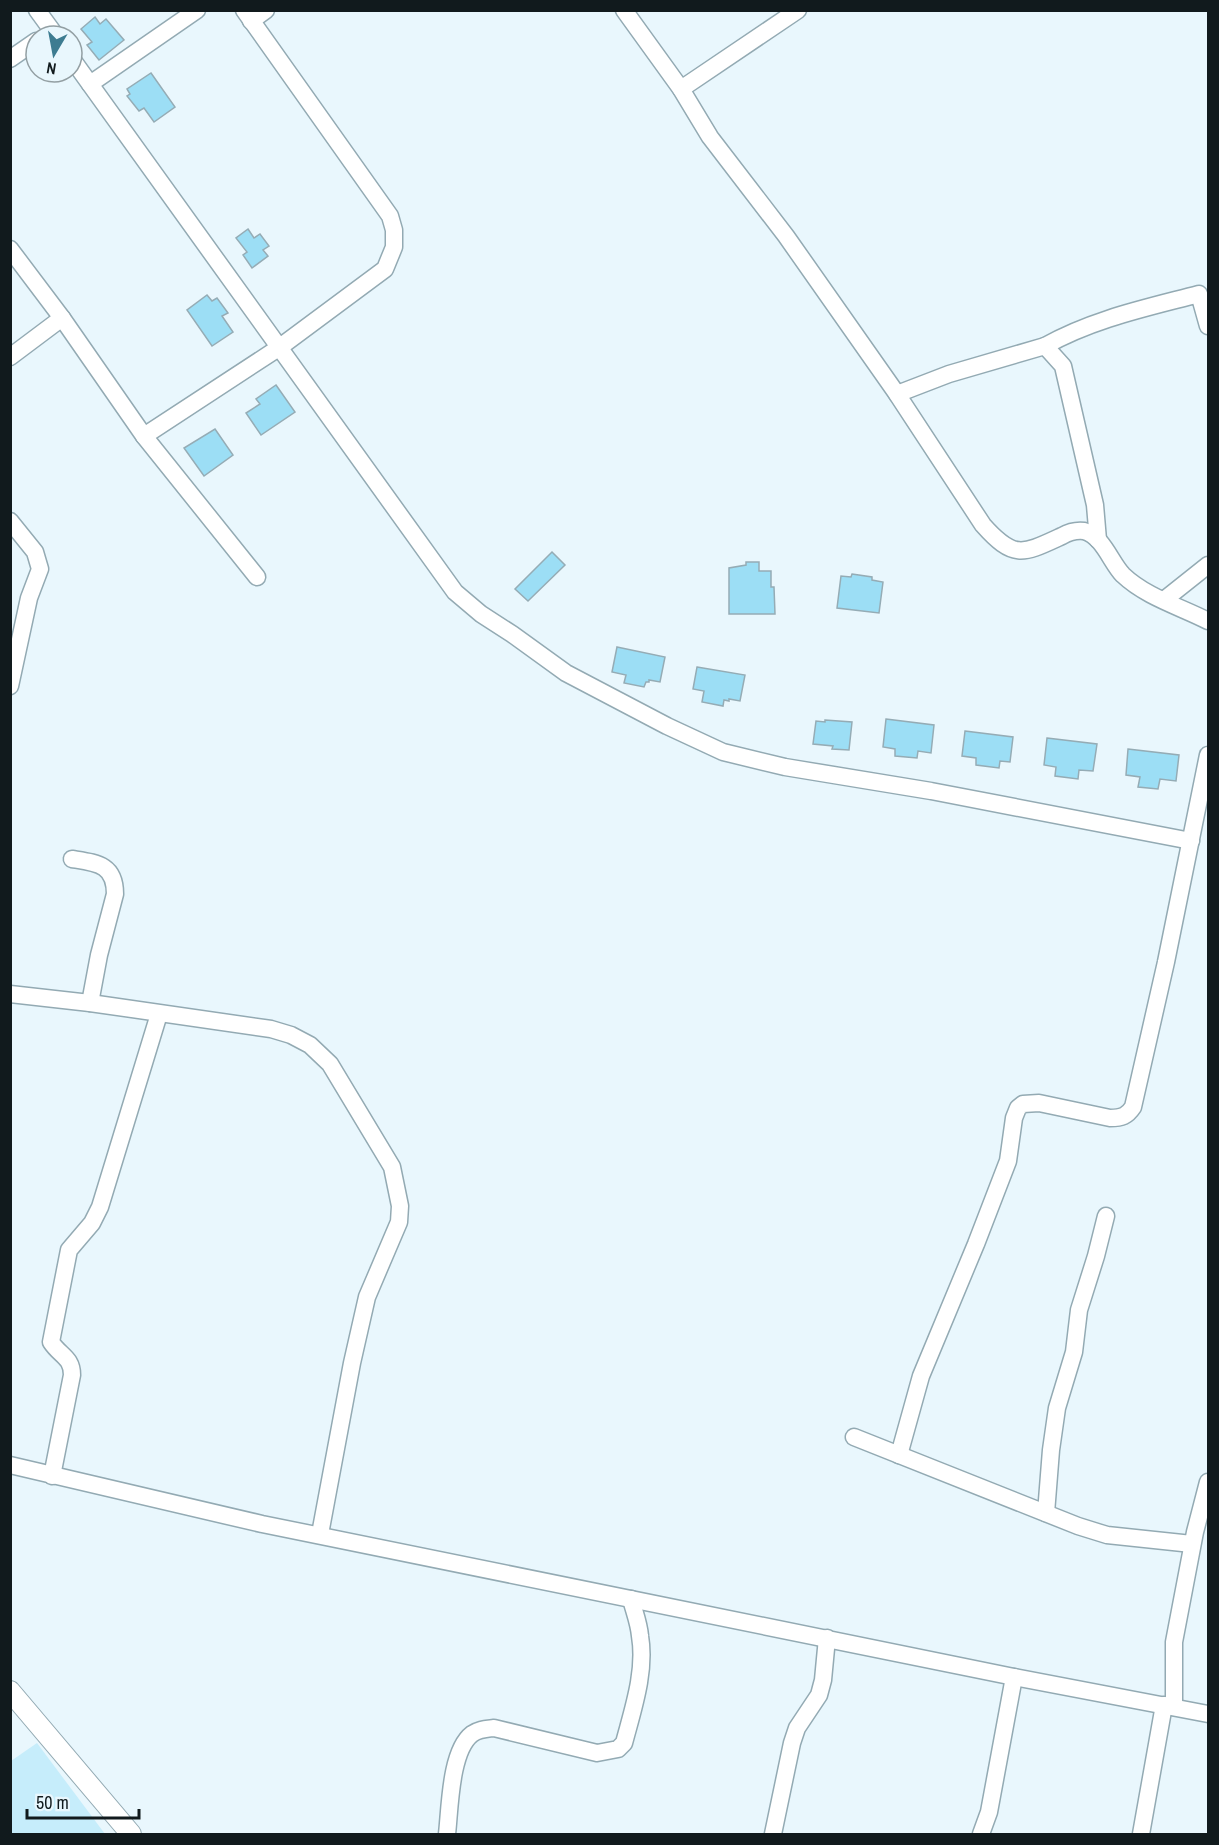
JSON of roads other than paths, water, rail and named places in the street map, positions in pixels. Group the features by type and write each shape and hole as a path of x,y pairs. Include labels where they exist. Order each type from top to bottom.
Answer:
{"street":[{"path":"37,10 45,24"},
{"path":"90,84 198,10"},
{"path":"144,436 280,347 385,269 394,247 394,230 390,216 248,16 266,10"},
{"path":"624,10 681,89 710,137 786,236 897,394 982,525 1012,550 1021,552 1032,550 1076,531 1090,533 1098,540 1117,569 1128,580 1209,621"},
{"path":"681,89 798,10"},
{"path":"10,59 24,49"},
{"path":"84,76 455,592 481,614 566,673 667,726 723,752 785,767 1191,841"},
{"path":"10,249 62,318 144,436 257,577"},
{"path":"897,394 949,374 1045,346 1066,334 1118,315 1199,294 1209,326"},
{"path":"10,357 62,318"},
{"path":"1045,346 1062,366 1095,505 1098,540"},
{"path":"10,521 35,552 40,569 29,598 10,686"},
{"path":"1164,600 1209,565"},
{"path":"899,1455 921,1376 1008,1161 1014,1118 1018,1108 1023,1104 1038,1102 1110,1118 1121,1118 1128,1115 1133,1107 1209,755"},
{"path":"72,859 101,865 113,877 115,886 90,1003"},
{"path":"10,994 271,1029 291,1035 310,1045 330,1064 394,1174 400,1206 399,1222 367,1297 352,1363 320,1534"},
{"path":"52,1476 72,1375 69,1361 56,1350 51,1342 68,1255 76,1240 92,1223 100,1208 159,1014"},
{"path":"1046,1513 1057,1408 1074,1352 1079,1310 1106,1216"},
{"path":"854,1437 1078,1526 1107,1535 1192,1544"},
{"path":"10,1465 262,1524 1014,1677 1209,1714"},
{"path":"1141,1834 1169,1706 1174,1642 1192,1544 1209,1482"},
{"path":"447,1834 456,1765 463,1744 471,1735 480,1730 494,1728 597,1753 618,1749 624,1743 638,1688 641,1646 631,1599"},
{"path":"773,1834 792,1743 797,1728 819,1695 823,1680 827,1638"},
{"path":"981,1834 989,1812 1014,1677"},
{"path":"10,1691 131,1834"}]}
